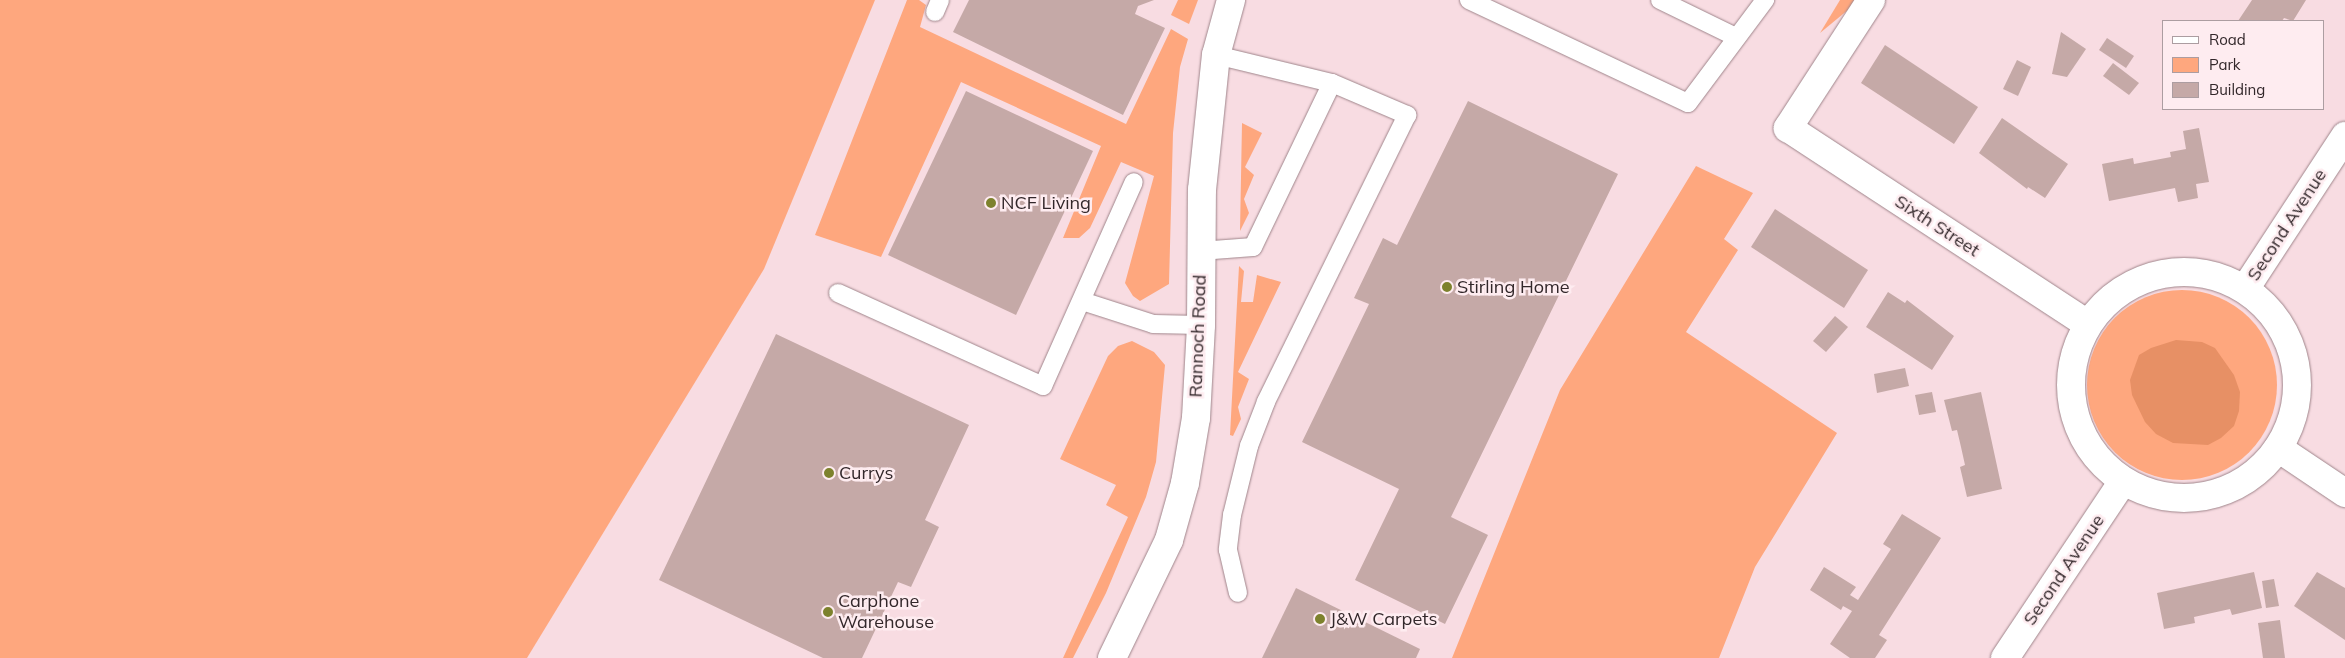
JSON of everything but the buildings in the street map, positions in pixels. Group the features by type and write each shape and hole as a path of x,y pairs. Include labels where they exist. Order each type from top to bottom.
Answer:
{"street":[{"name":"Rannoch Road","path":"1112,658 1169,540 1185,483 1196,418 1201,325 1200,251 1202,190 1216,55 1231,0"},
{"name":"Sixth Street","path":"1871,0 1788,128 2087,324"},
{"name":"Second Avenue","path":"2245,289 2345,136"},
{"name":"Second Avenue","path":"2176,271 2212,274 2245,289 2268,308 2279,325 2295,362 2297,391 2292,421 2278,448 2254,474 2224,491 2198,497 2155,495 2123,481 2096,458 2078,427 2070,392 2073,356 2087,324 2111,297 2134,283 2176,271"},
{"path":"2278,448 2345,494"},
{"name":"Second Avenue","path":"2005,658 2123,481"}],"lane":[{"path":"1469,0 1688,103 1765,0"},
{"path":"1660,0 1736,37"},
{"path":"1216,55 1332,83 1407,115 1266,402 1249,446 1232,515 1228,550 1238,592"},
{"path":"1200,251 1252,247 1332,83"},
{"path":"838,293 1043,386 1134,182"},
{"path":"1082,301 1153,324 1201,325"}],"green space":[{"path":"0,0 875,0 764,269 527,658 0,658"},
{"path":"907,0 919,0 926,5 920,27 1126,124 1171,29 1188,39 1180,67 1173,133 1169,284 1140,301 1133,296 1125,283 1154,176 1121,162 1090,228 1079,238 1063,238 1101,146 961,82 881,257 815,235"},
{"path":"1178,0 1198,0 1189,24 1171,15"},
{"path":"1840,0 1860,0 1820,33"},
{"path":"1242,123 1262,133 1245,167 1254,175 1244,199 1249,213 1240,231"},
{"path":"1696,166 1753,193 1724,239 1738,250 1686,332 1837,433 1755,567 1719,658 1452,658 1560,390"},
{"path":"1239,266 1244,271 1241,302 1253,302 1257,275 1281,282 1238,372 1249,379 1238,407 1241,419 1233,436 1230,435"},
{"path":"2182,290 2201,292 2218,297 2235,306 2249,318 2261,332 2270,349 2275,366 2277,385 2275,404 2270,421 2261,438 2249,452 2235,464 2218,473 2201,478 2182,480 2163,478 2146,473 2129,464 2115,452 2103,438 2094,421 2089,404 2087,385 2089,366 2094,349 2103,332 2115,318 2129,306 2146,297 2163,292"},
{"path":"1132,341 1154,352 1165,365 1156,462 1146,497 1106,593 1073,658 1063,658 1128,517 1106,505 1116,485 1060,459 1108,356 1118,346"}],"shaded area":[{"path":"2176,340 2202,342 2215,348 2234,375 2240,392 2239,411 2234,426 2221,438 2208,445 2173,443 2156,434 2145,422 2132,395 2130,380 2139,355 2151,348"}],"place":[{"name":"NCF Living","path":"991,203"},
{"name":"Stirling Home","path":"1447,287"},
{"name":"Currys","path":"829,473"},
{"name":"Carphone Warehouse","path":"828,612"},
{"name":"J&W Carpets","path":"1320,619"}]}
